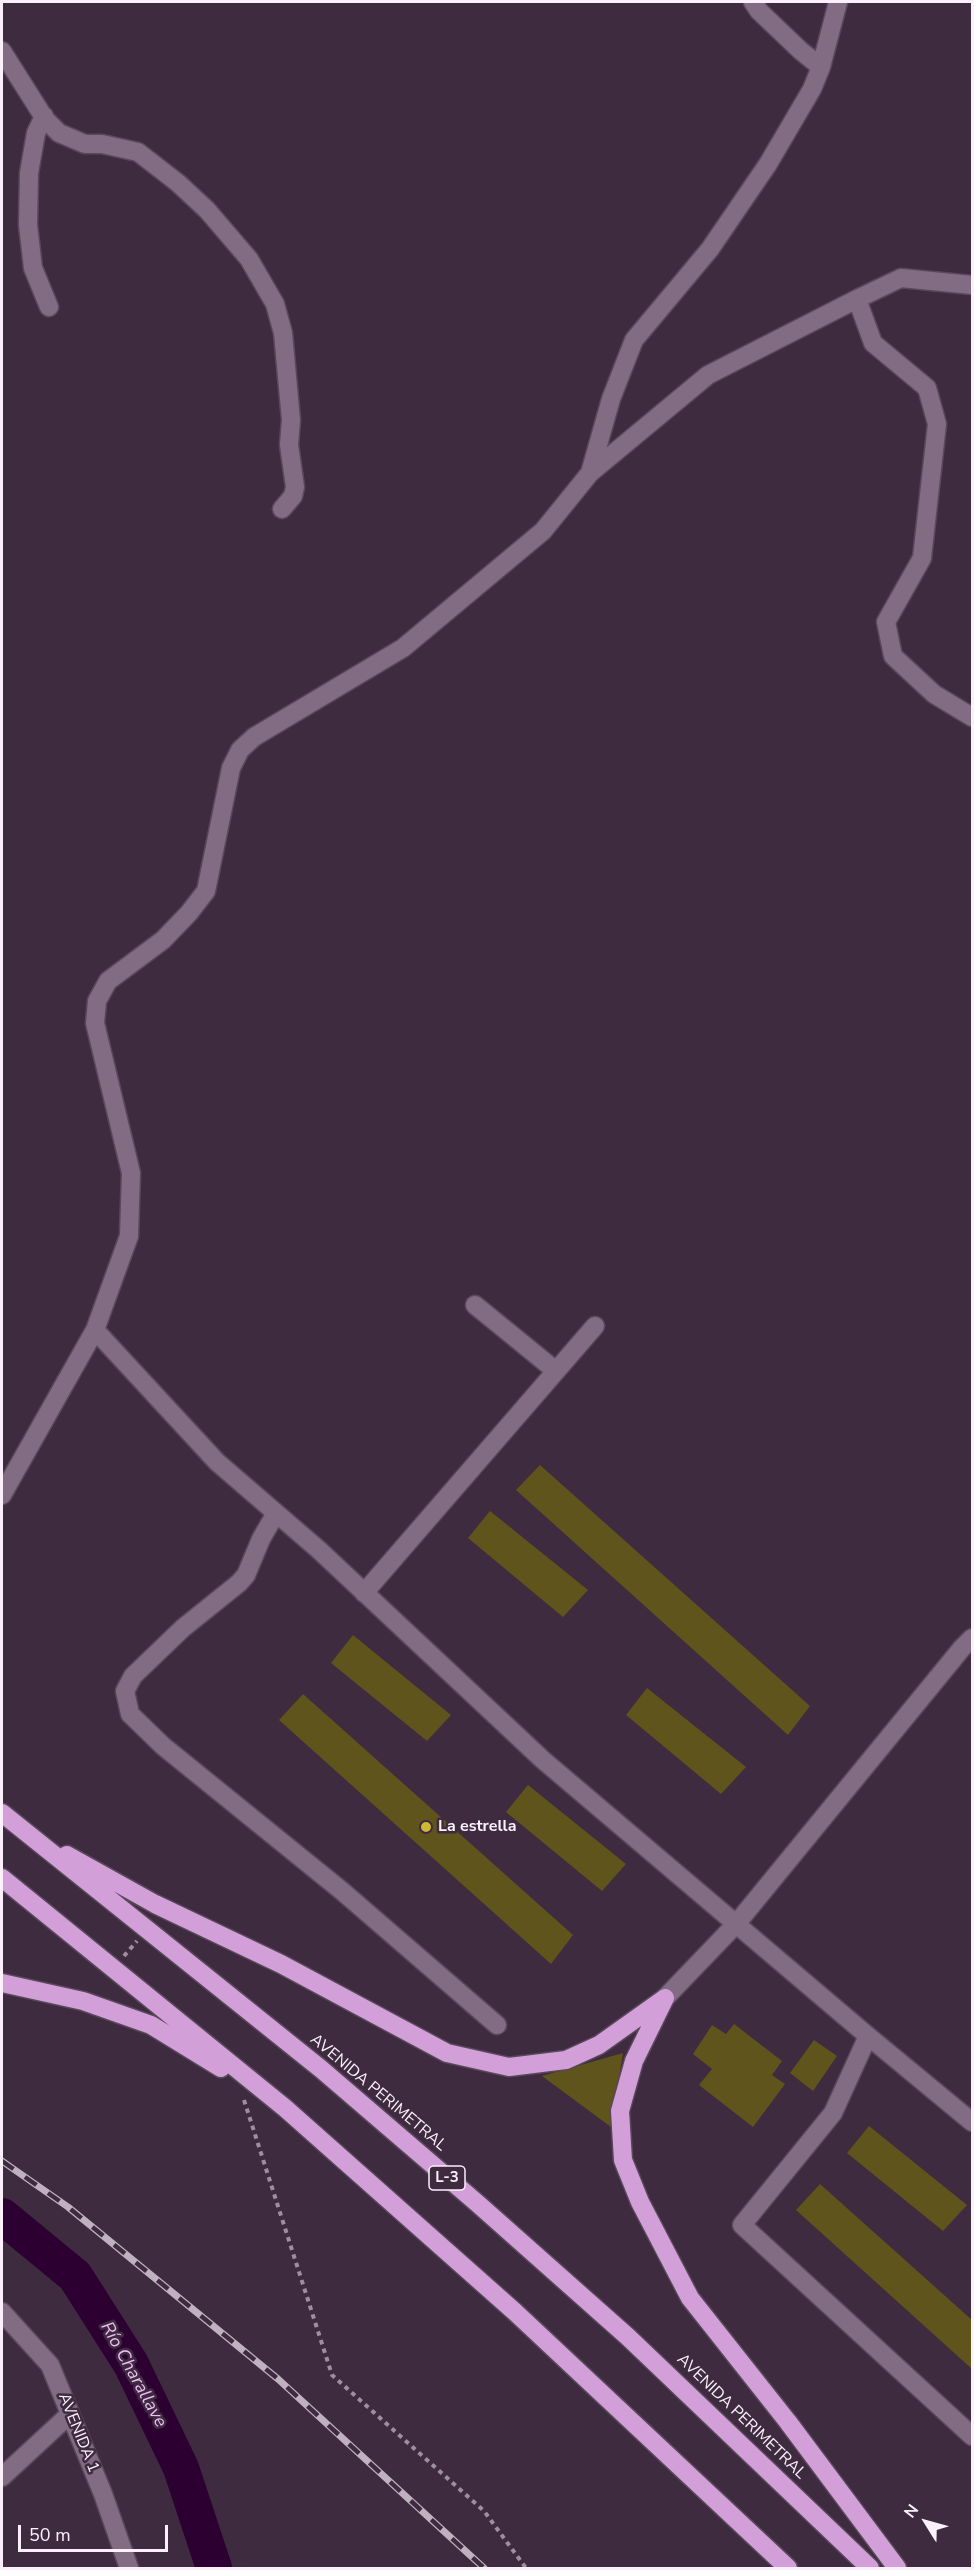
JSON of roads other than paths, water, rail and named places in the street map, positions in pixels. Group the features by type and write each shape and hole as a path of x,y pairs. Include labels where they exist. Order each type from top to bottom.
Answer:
{"highway":[{"name":"AVENIDA PERIMETRAL","path":"2,1813 321,2069 477,2203 628,2337 870,2568"},
{"path":"29,1834 155,1904 281,1964 447,2053 509,2067 566,2060 599,2045 665,1998"},
{"path":"2,1878 285,2108 523,2319 788,2568"},
{"path":"2,1983 83,2001 151,2025 285,2108"},
{"path":"665,1998 634,2061 620,2111 623,2160 640,2202 690,2298 788,2422 897,2568"}],"street":[{"path":"753,2 759,11 821,67"},
{"path":"590,473 611,399 634,340 710,249 755,183 812,89 821,67 838,2"},
{"path":"2,51 44,116 59,134 85,144 102,144 138,152 178,183 207,210 249,260 275,304 283,333 291,420 289,445 295,487 293,496 282,509"},
{"path":"44,116 36,133 29,173 28,225 33,268 49,307"},
{"path":"2,1495 95,1330 129,1236 131,1173 95,1023 97,1001 108,981 163,940 206,891 231,768 240,750 254,737 403,648 543,531 590,473 708,375 857,298 901,278 972,285"},
{"path":"857,298 873,343 927,388 937,424 922,558 886,622 893,656 934,694 972,717"},
{"path":"474,1305 556,1371"},
{"path":"364,1593 595,1326"},
{"path":"95,1330 217,1462 364,1593 543,1760 972,2122"},
{"path":"276,1514 261,1539 246,1575 239,1583 183,1628 133,1676 125,1691 130,1714 163,1746 342,1892 497,2025"},
{"path":"665,1998 737,1923 972,1638"},
{"path":"868,2036 833,2113 742,2225 972,2436"},
{"name":"AVENIDA 1","path":"2,2312 50,2365 103,2494 129,2568"},
{"path":"2,2477 70,2414"}],"waterway":[{"name":"Río Charallave","path":"2,2216 75,2276 131,2364 181,2468 214,2568"}],"railway":[{"path":"2,2161 68,2207 278,2379 484,2568"}],"place":[{"name":"La estrella","path":"426,1827"}]}
